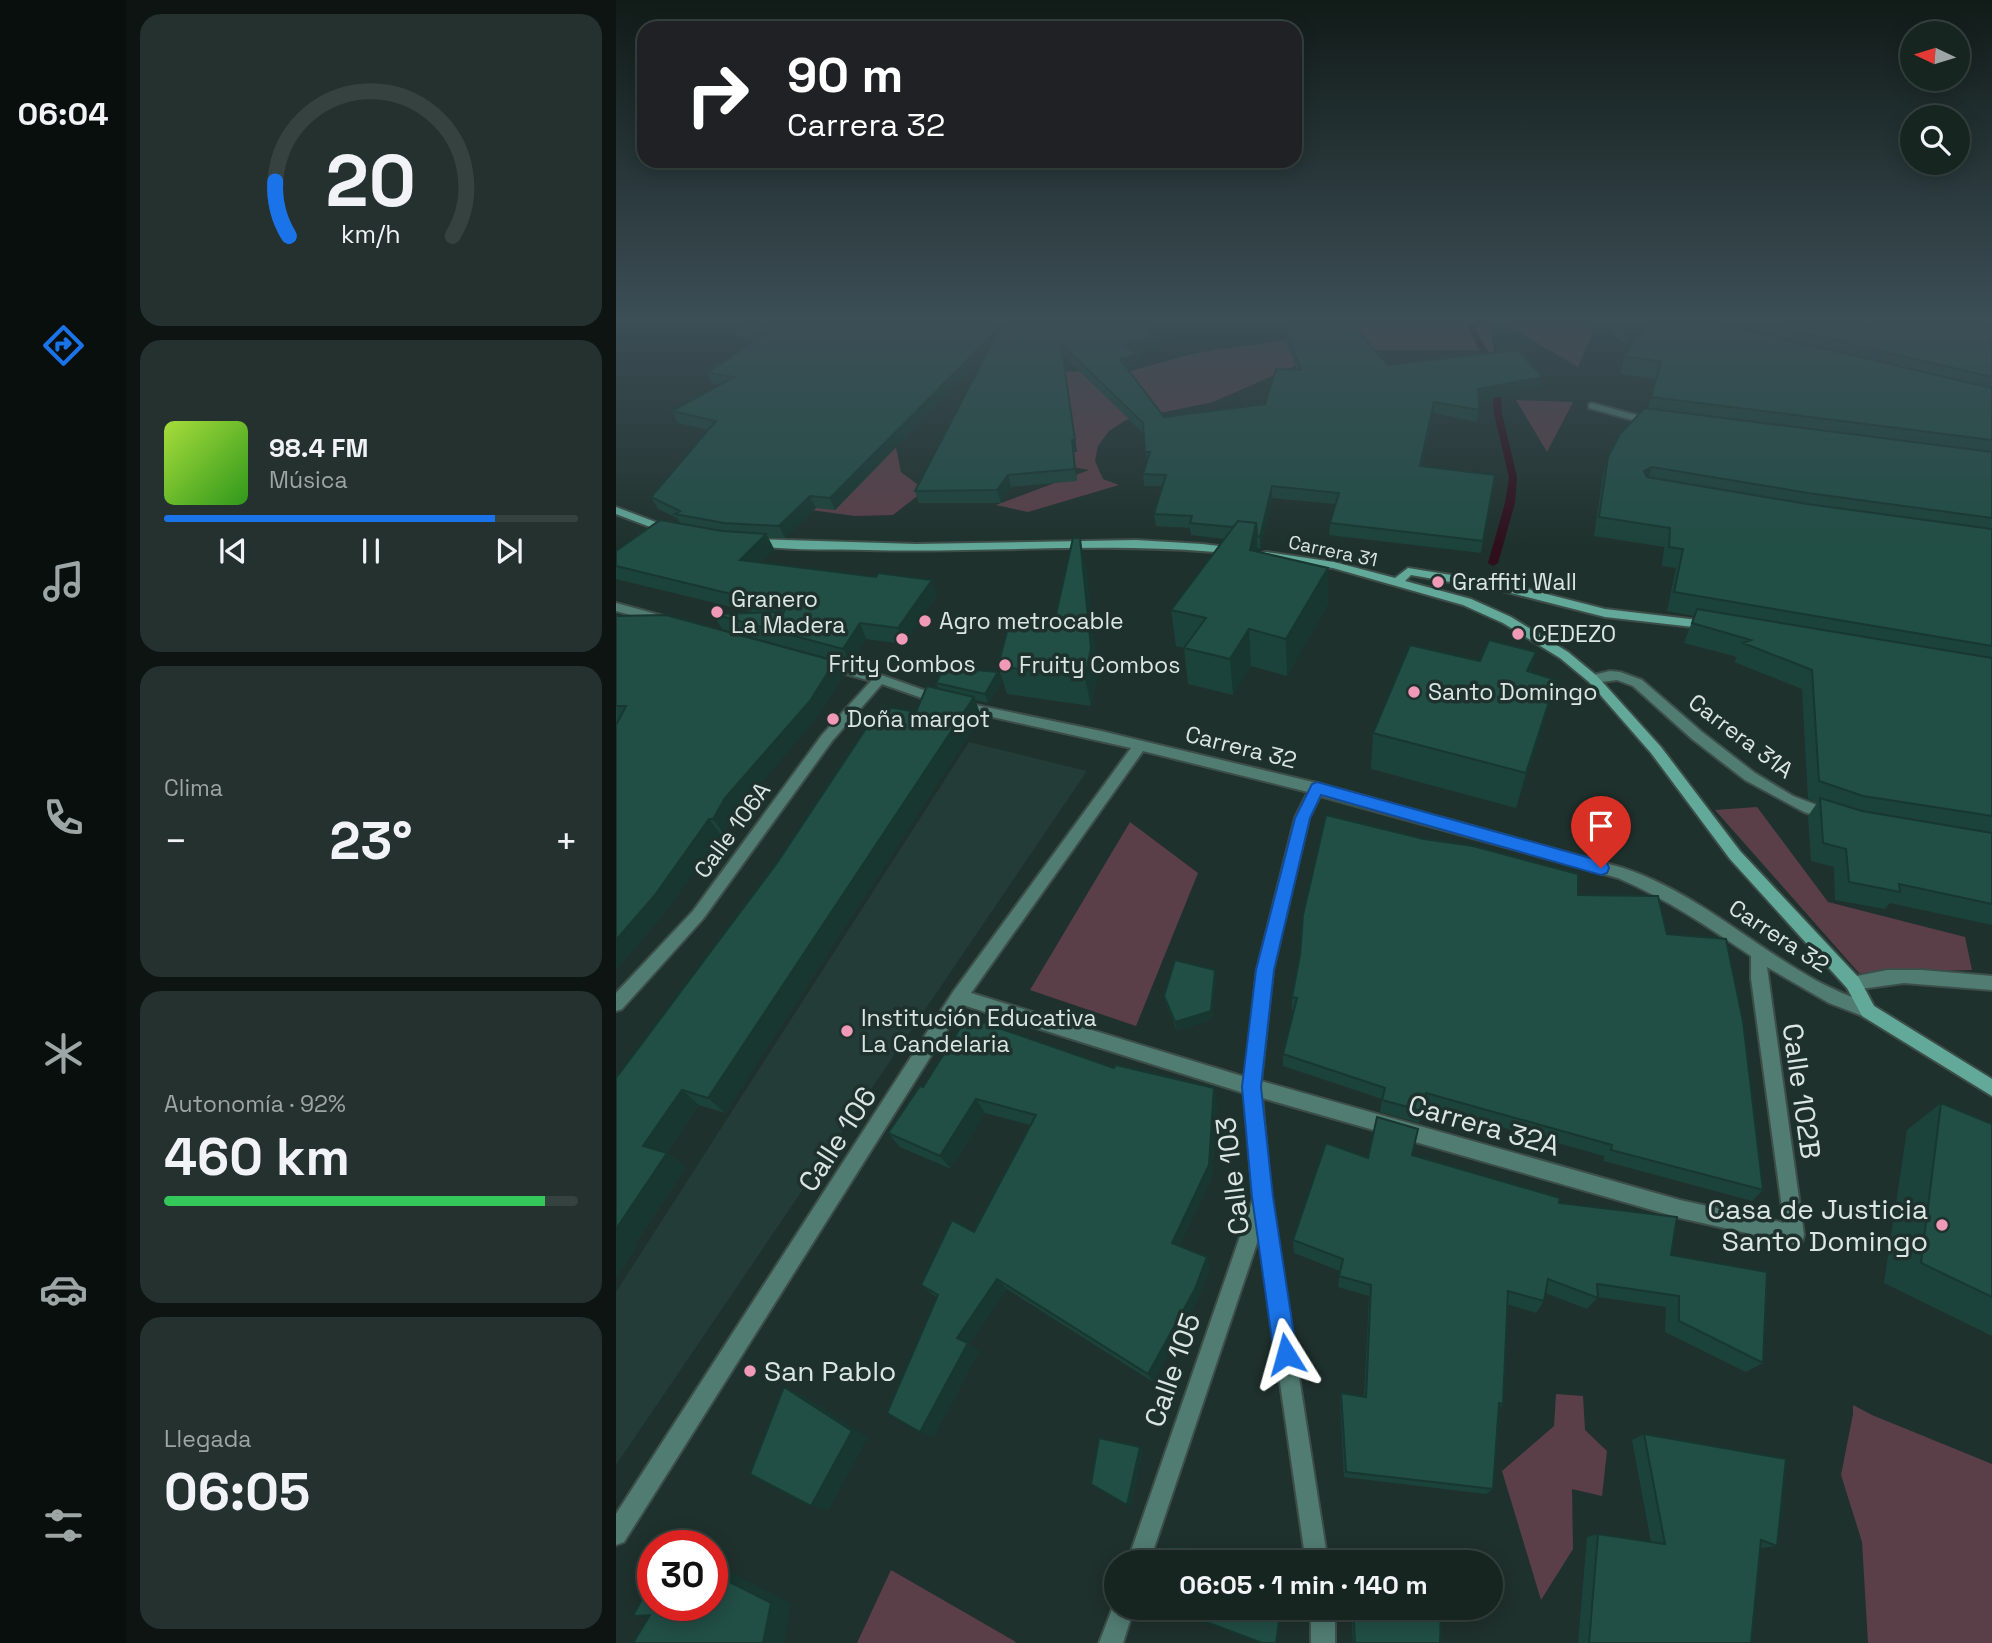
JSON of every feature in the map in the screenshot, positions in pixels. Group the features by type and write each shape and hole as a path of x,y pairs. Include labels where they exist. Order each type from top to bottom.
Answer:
{"street":[{"path":"1592,406 1642,421 1669,425"},
{"path":"616,510 681,533"},
{"name":"Carrera 31","path":"744,542 865,548 1106,541 1202,546 1334,565 1397,583 1408,571 1507,588 1605,613 1724,627"},
{"path":"1397,583 1467,602 1507,620 1553,648 1593,679 1656,750 1735,855 1853,983 1868,1011 1992,1088"},
{"path":"616,607 682,625"},
{"name":"Carrera 32","path":"814,661 880,679 936,699 1317,788 1625,875 1698,909 1759,954 1848,1005 1868,1011"},
{"name":"Carrera 31A","path":"1593,679 1620,676 1644,687 1678,720 1754,780 1799,805 1850,822"},
{"name":"Calle 106A","path":"616,1004 698,915 827,738 880,679"},
{"name":"Calle 106","path":"616,1534 960,997 1139,746"},
{"name":"Calle 103","path":"1315,1550 1262,1197 1252,1087 1265,970 1303,818 1317,788"},
{"name":"Calle 102B","path":"1759,954 1759,978 1795,1235"},
{"path":"1853,983 1869,978 1924,977 1992,983"},
{"name":"Carrera 32A","path":"960,997 1252,1087 1680,1209 1795,1235"},
{"name":"Calle 105","path":"1142,1550 1262,1197"},
{"path":"1111,1643 1119,1620"},
{"path":"1323,1620 1323,1643"}],"shaded area":[{"path":"1019,396 1227,396 1213,402 1126,420 1109,431 1098,446 1095,461 1103,479 1119,485 1028,512 996,505 1089,470 1063,465"},
{"path":"1516,400 1573,402 1547,452"},
{"path":"896,447 901,472 925,490 893,515 855,516 811,510 853,487"},
{"name":"Institución Educativa La Candelaria","path":"969,742 1087,771 616,1465 616,1292"},
{"path":"1757,807 1828,902 1965,937 1972,970 1859,973 1715,810"},
{"path":"1130,822 1198,873 1136,1026 1030,990"},
{"path":"1556,1394 1583,1396 1585,1430 1607,1451 1602,1496 1572,1489 1573,1549 1541,1600 1502,1471 1554,1426"},
{"path":"1853,1405 1992,1464 1992,1643 1868,1643 1862,1542 1841,1475"},
{"path":"891,1570 1016,1642 857,1643"}],"building":[{"path":"700,396 932,396 830,498 810,496 779,526 724,523 675,514 680,511 651,497 716,421 672,411"},
{"path":"965,396 1069,396 1075,440 1072,440 1075,469 1008,475 997,490 915,491"},
{"path":"1115,396 1148,396 1164,417 1265,404 1268,396 1478,396 1479,410 1434,402 1420,466 1495,475 1483,541 1330,523 1339,493 1272,486 1260,537 1257,536 1256,523 1238,521 1233,527 1190,523 1192,516 1154,514 1166,475 1143,474 1150,452 1145,452 1143,423"},
{"path":"1992,396 1992,440 1651,397"},
{"path":"1645,408 1992,452 1992,518 1808,493 1652,467 1644,471 1647,477 1807,504 1992,529 1992,646 1674,592 1683,549 1669,547 1670,528 1599,517 1608,457 1620,434"},
{"path":"660,520 722,531 766,534 740,560 876,577 878,573 932,580 898,628 860,623 843,649 713,614 784,612 785,607 616,566 616,551"},
{"path":"1238,521 1256,523 1250,550 1328,568 1286,639 1249,629 1230,659 1184,648 1206,618 1171,610"},
{"path":"1073,538 1080,538 1091,648 1085,678 998,666 1010,620 1055,619"},
{"path":"1697,609 1992,658 1992,816 1863,796 1819,781 1812,670 1743,643 1751,640 1692,623"},
{"path":"666,615 835,661 810,701 725,798 713,819 709,819 655,895 616,940 616,725 626,706 616,706 616,616"},
{"path":"1489,640 1536,652 1527,671 1556,680 1526,773 1373,733 1410,645 1480,661"},
{"path":"944,667 998,672 985,694 936,683"},
{"path":"927,686 974,697 708,1098 682,1090 643,1146 667,1153 616,1229 616,1078 777,863 881,706 916,712"},
{"path":"1820,798 1862,811 1992,833 1992,904 1899,884 1900,892 1849,882 1846,849 1823,843"},
{"path":"1326,815 1424,839 1473,846 1578,874 1578,895 1658,896 1667,934 1726,939 1743,1021 1763,1190 1611,1150 1612,1145 1426,1093 1422,1111 1382,1100 1385,1088 1283,1054 1297,998 1292,997 1300,955 1303,915"},
{"path":"1175,960 1215,970 1211,1011 1175,1022 1164,996"},
{"path":"967,1017 1114,1068 1116,1065 1214,1088 1209,1165 1172,1243 1207,1257 1195,1289 1148,1374 997,1279 957,1338 968,1343 920,1432 887,1413 938,1295 921,1285 952,1220 974,1232 1036,1115 976,1099 940,1156 888,1133 920,1086 923,1087"},
{"path":"1941,1103 1992,1124 1992,1297 1921,1263"},
{"path":"1377,1117 1418,1129 1412,1155 1560,1198 1559,1203 1677,1217 1671,1255 1767,1272 1763,1363 1679,1321 1679,1296 1597,1284 1598,1298 1548,1279 1544,1301 1508,1291 1503,1404 1499,1403 1493,1489 1346,1472 1341,1393 1366,1397 1371,1285 1339,1276 1343,1259 1293,1240 1326,1143 1368,1158"},
{"path":"784,1387 852,1431 811,1506 750,1474"},
{"path":"1644,1434 1786,1459 1777,1546 1761,1540 1751,1643 1589,1643 1598,1534 1665,1544"},
{"path":"1099,1438 1140,1447 1127,1505 1091,1484"},
{"path":"1168,1547 1204,1550 1168,1550"},
{"path":"728,1581 771,1603 763,1643 633,1643 646,1621 728,1621"},
{"path":"1201,1620 1279,1620 1276,1643 1262,1643"},
{"path":"1354,1620 1441,1620 1440,1643 1355,1643"}],"waterway":[{"path":"1493,563 1510,503 1513,477 1498,414 1497,396"}],"place":[{"name":"Graffiti Wall","path":"1438,582"},
{"name":"Granero La Madera","path":"717,612"},
{"name":"Agro metrocable","path":"925,621"},
{"name":"CEDEZO","path":"1518,634"},
{"name":"Frity Combos","path":"902,639"},
{"name":"Fruity Combos","path":"1005,665"},
{"name":"Santo Domingo","path":"1414,692"},
{"name":"Doña margot","path":"833,719"},
{"name":"Institución Educativa La Candelaria","path":"847,1031"},
{"name":"Casa de Justicia Santo Domingo","path":"1942,1225"},
{"name":"San Pablo","path":"750,1371"}],"route":[{"path":"1286,1354 1262,1197 1252,1087 1265,970 1303,818 1317,788 1601,868"}]}
